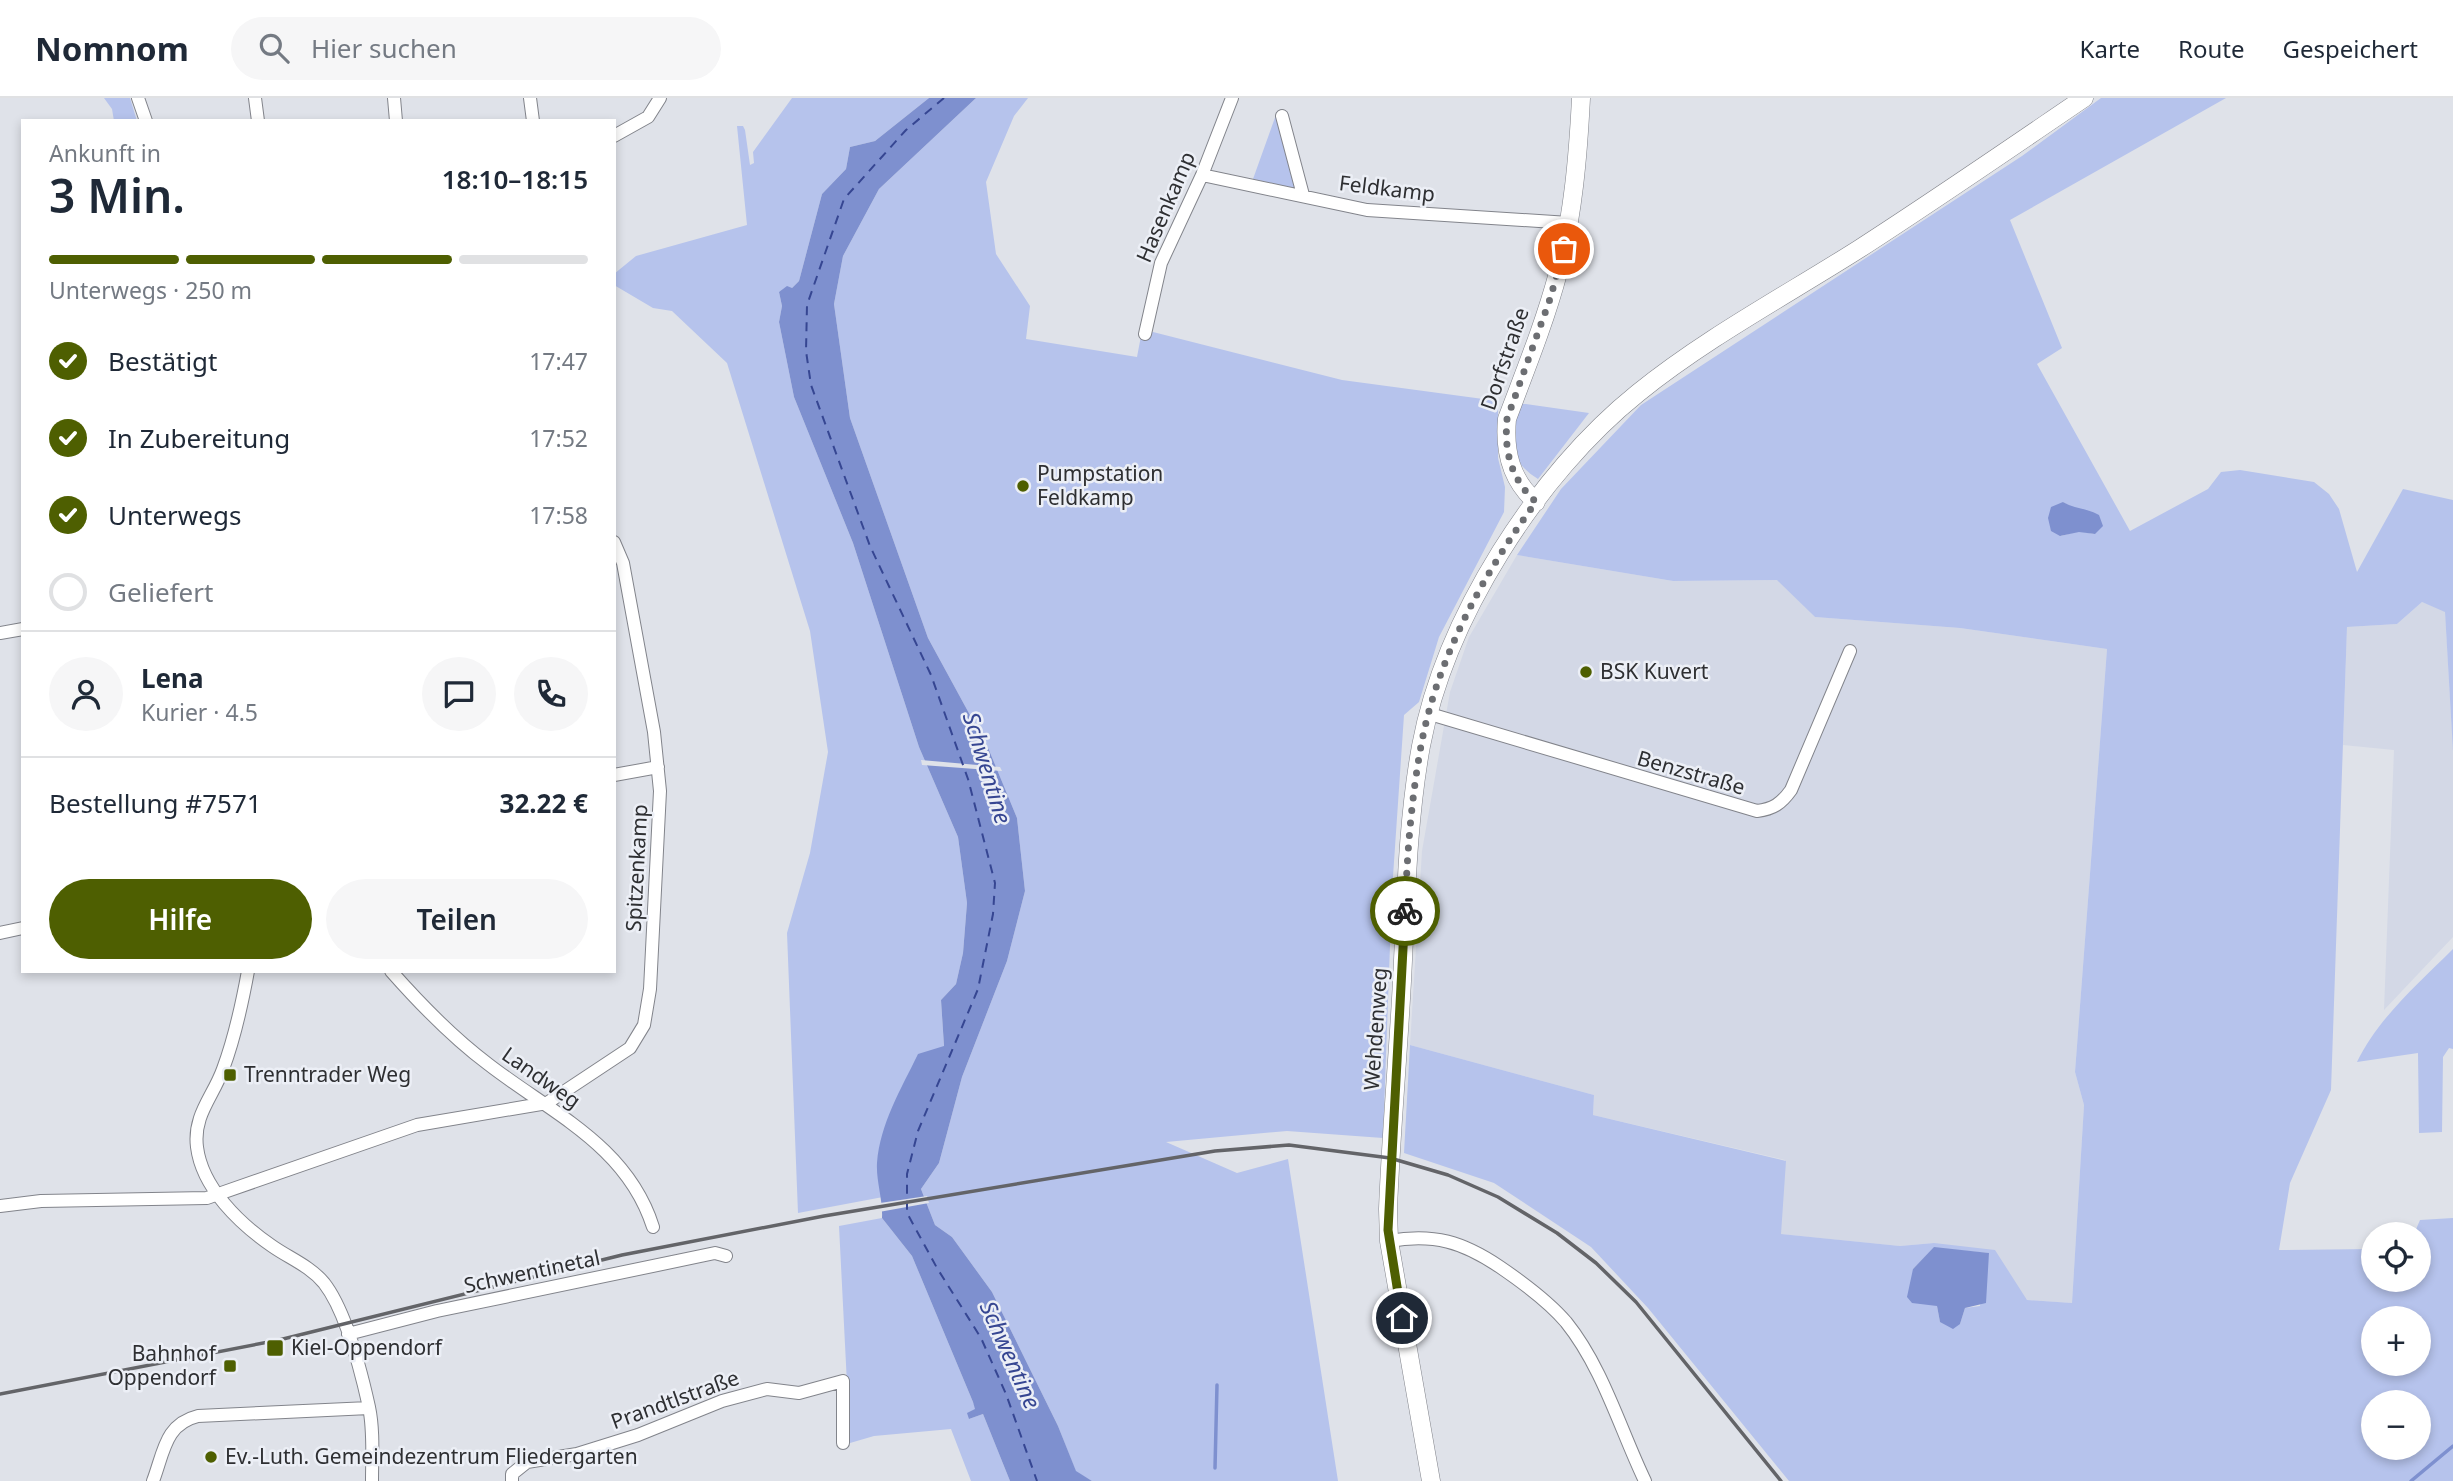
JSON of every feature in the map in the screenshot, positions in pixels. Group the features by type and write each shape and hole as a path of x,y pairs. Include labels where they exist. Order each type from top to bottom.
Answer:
{"main road":[{"name":"Dorfstraße","path":"1536,502 1523,490 1512,471 1505,439 1507,419 1550,299 1569,223 1581,98"},
{"name":"Wehdenweg","path":"1431,1481 1389,1241 1390,1171 1411,825 1421,745 1453,645 1511,537 1536,502 1607,420 1639,392 1692,354 1918,211 2084,98"}],"street":[{"path":"138,98 145,119"},
{"path":"255,98 258,119"},
{"path":"394,98 396,119"},
{"path":"530,98 533,119"},
{"path":"616,135 648,117 660,98"},
{"name":"Hasenkamp","path":"1145,334 1161,263 1202,174 1232,98"},
{"path":"1282,116 1304,195"},
{"name":"Feldkamp","path":"1202,174 1367,210 1569,223"},
{"name":"Spitzenkamp","path":"219,1195 416,1125 547,1103 614,1062 630,1048 644,1025 650,989 660,791 659,767 623,563 616,547"},
{"path":"0,633 21,629"},
{"name":"Benzstraße","path":"1430,714 1757,811 1772,809 1783,802 1791,790 1850,651"},
{"path":"616,775 659,767"},
{"path":"0,933 21,928"},
{"path":"248,973 241,1012 222,1072 203,1105 197,1130 200,1162 219,1195 251,1230 323,1282 348,1334 368,1405 372,1481"},
{"name":"Landweg","path":"393,973 467,1048 547,1103 604,1149 636,1186 653,1227"},
{"path":"0,1206 41,1201 207,1198 219,1195"},
{"path":"1389,1241 1429,1236 1451,1240 1474,1249 1522,1282 1566,1322 1598,1375 1645,1481"},
{"name":"Schwentinetal","path":"348,1334 437,1311 715,1253 726,1256"},
{"name":"Prandtlstraße","path":"512,1481 512,1474 527,1462 577,1454 638,1435 716,1403 767,1388 799,1392 843,1381 843,1443"},
{"path":"153,1481 175,1425 185,1419 368,1405"}],"shaded area":[{"path":"104,98 130,98 136,119 114,119 112,109"},
{"path":"792,98 929,98 875,141 850,147 846,169 822,194 799,281 792,288 779,292 782,306 779,322 794,397 853,543 919,747 958,837 967,903 963,953 956,984 941,1000 944,1047 877,1165 883,1197 798,1213 787,933 810,853 828,752 810,631 727,363 672,311 653,308 616,286 616,272 636,256 747,225 737,126 743,126 745,130 750,165 754,163 753,152"},
{"path":"976,98 1028,98 1014,116 986,182 996,254 1030,306 1026,339 1137,357 1141,336 1153,332 1342,380 1498,401 1498,458 1505,487 1504,512 1439,637 1419,702 1404,715 1392,891 1383,1138 1287,1131 1166,1142 1237,1173 1288,1159 1338,1481 1092,1481 1076,1472 1058,1426 992,1292 952,1237 935,1225 921,1189 939,1163 962,1077 1007,961 1025,891 1017,818 989,750 928,638 850,418 834,304 843,256 879,189"},
{"path":"2101,98 2226,98 2010,220 2062,348 2037,364 2130,531 2208,489 2221,472 2240,470 2314,482 2329,494 2339,509 2357,572 2403,489 2453,500 2453,752 2445,612 2422,602 2397,624 2347,627 2331,1090 2290,1183 2279,1250 2361,1249 2361,1292 2431,1292 2431,1222 2419,1222 2453,1218 2453,1481 1789,1481 1648,1308 1591,1247 1494,1183 1404,1153 1410,1045 1594,1095 1593,1115 1786,1161 1781,1234 1900,1246 1934,1243 1995,1250 2027,1300 2072,1303 2084,1105 2075,1072 2107,649 1960,628 1815,617 1777,580 1673,581 1517,555 1561,489 1641,405 2022,156","holes":["2063,502 2075,509 2094,534 2079,531 2061,536","1934,1248 1989,1253 1980,1306 1965,1308 1960,1324 1940,1322 1937,1306 1913,1269"]},
{"path":"1277,112 1300,183 1298,189 1253,179"},
{"path":"1518,403 1589,413 1538,479 1520,464 1512,446 1512,426"},
{"path":"1517,555 1673,581 1778,580 1815,617 1960,628 2107,649 2075,1072 2084,1105 2072,1303 2027,1300 1934,1243 1900,1246 1780,1234 1785,1160 1593,1115 1594,1095 1410,1045 1422,851 1450,692 1469,637"},
{"path":"2422,602 2445,611 2453,752 2453,937 2384,1010 2394,750 2343,745 2347,627 2397,624"},
{"path":"2453,949 2453,1049 2449,1048 2443,1057 2442,1132 2419,1133 2418,1053 2357,1062 2376,1030 2413,988"},
{"path":"882,1218 912,1256 976,1409 969,1419 983,1414 1010,1481 971,1481 951,1429 874,1436 850,1443 839,1226"}],"water":[{"name":"Schwentine","path":"929,98 976,98 879,189 843,256 834,304 850,418 928,638 989,750 1017,818 1025,891 1007,961 962,1077 939,1163 921,1189 935,1225 952,1237 992,1292 1058,1426 1076,1471 1092,1481 1010,1481 983,1414 969,1419 967,1413 975,1409 973,1402 912,1256 882,1218 877,1163 882,1134 918,1054 944,1046 941,1000 956,984 963,953 967,903 958,837 919,747 853,543 794,397 779,322 782,306 779,292 787,286 792,288 799,281 822,194 846,169 850,147 875,141"},
{"path":"2063,502 2099,515 2103,526 2095,534 2079,532 2060,536 2051,531 2048,518 2051,507"},
{"path":"1934,1247 1989,1253 1986,1303 1965,1308 1960,1324 1953,1329 1940,1322 1937,1306 1912,1303 1907,1297 1913,1269"}],"pier":[{"path":"921,760 1000,767 1002,771 922,765"},
{"path":"927,1196 929,1203 879,1212 880,1203"}],"waterway":[{"path":"1215,1468 1217,1385"},
{"path":"2411,1481 2453,1446"}],"ferry route":[{"path":"944,98 906,130 844,199 807,305 806,351 811,385 870,546 931,675 968,779 995,883 993,914 978,989 918,1131 907,1174 907,1213 937,1268 981,1338 1006,1394 1037,1481"}],"railway":[{"path":"0,1394 279,1340 622,1255 824,1216 1215,1151 1289,1145 1390,1158 1448,1175 1498,1197 1557,1233 1596,1263 1636,1302 1781,1481"}],"way so far":[{"path":"1405,911 1411,825 1421,745 1435,697 1453,645 1482,587 1511,537 1536,502 1523,490 1512,471 1505,439 1507,419 1550,299 1564,249"}],"place":[{"name":"Pumpstation Feldkamp","path":"1023,486"},
{"name":"BSK Kuvert","path":"1586,672"},
{"name":"Trenntrader Weg","path":"230,1075"},
{"name":"Kiel-Oppendorf","path":"275,1348"},
{"name":"Bahnhof Oppendorf","path":"230,1366"},
{"name":"Ev.-Luth. Gemeindezentrum Fliedergarten","path":"211,1457"}],"route":[{"path":"1402,1318 1388,1230 1388,1209 1405,911"}]}
